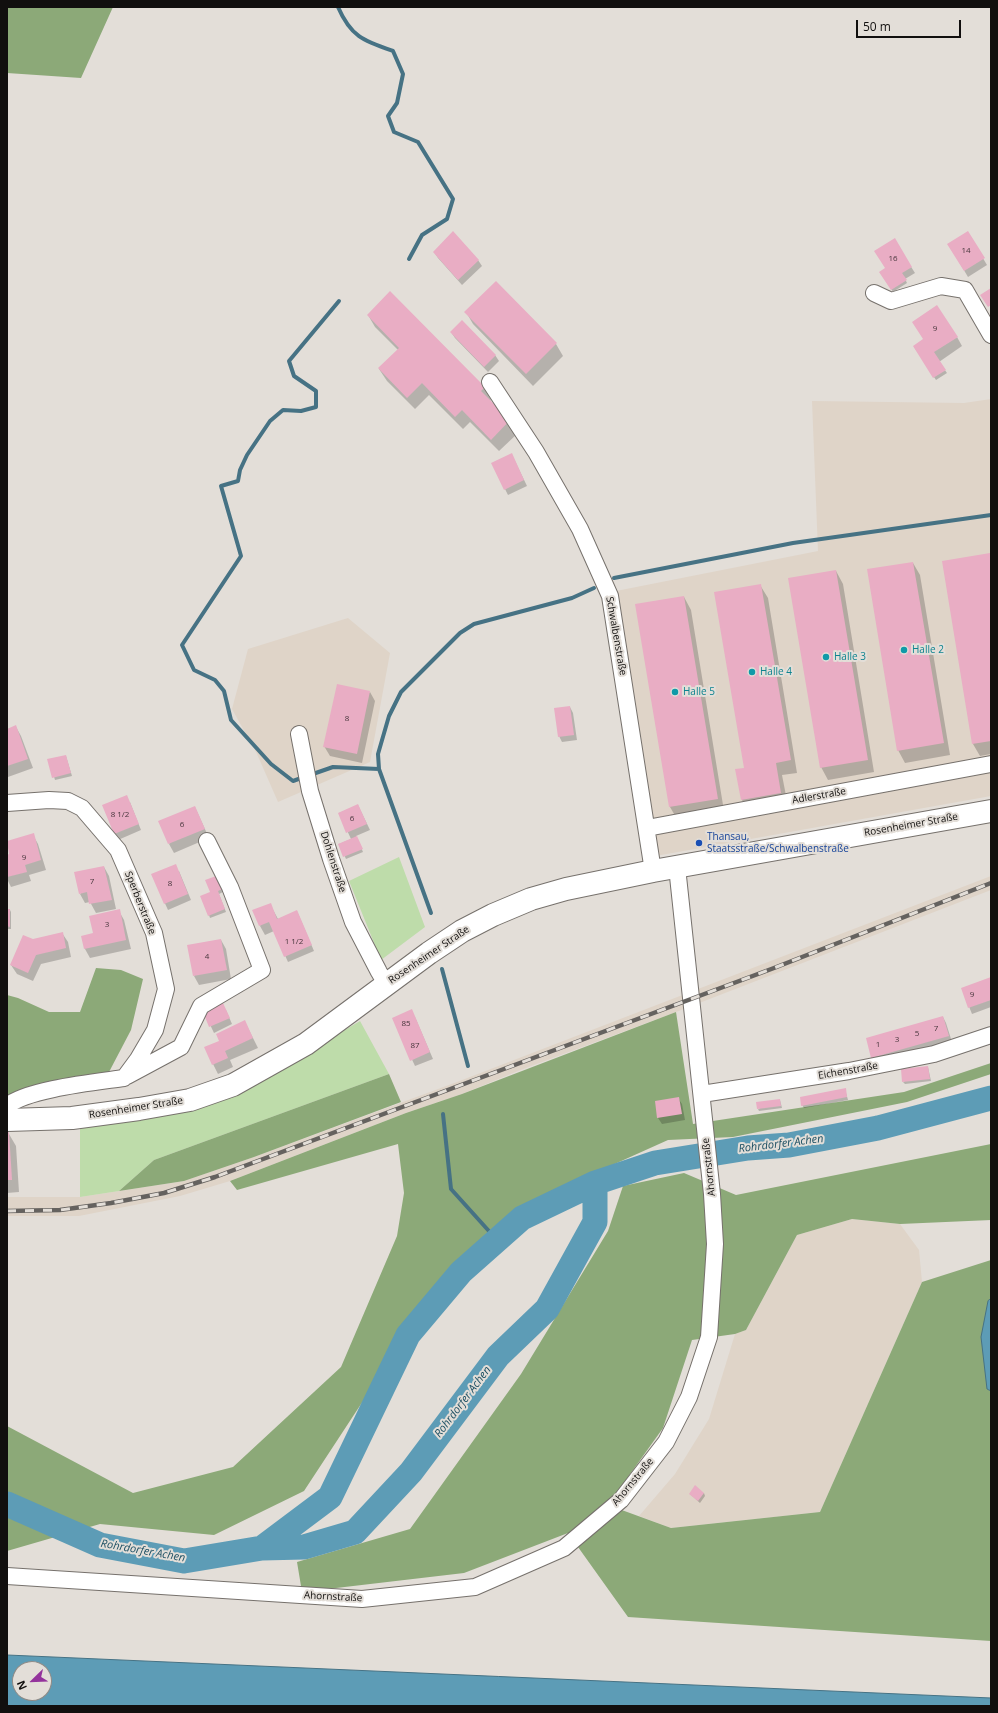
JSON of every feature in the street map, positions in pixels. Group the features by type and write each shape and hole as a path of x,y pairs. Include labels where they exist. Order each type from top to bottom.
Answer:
{"main road":[{"name":"Rosenheimer Straße","path":"7,1120 72,1118 139,1109 190,1100 233,1085 306,1044 386,984 462,931 493,915 531,899 566,889 653,871 991,811"}],"street":[{"path":"874,294 890,301 940,286 965,290 991,335"},
{"name":"Schwalbenstraße","path":"490,382 536,452 580,529 610,596 653,871"},
{"name":"Dohlenstraße","path":"299,734 310,791 331,859 353,922 378,972 386,984"},
{"name":"Adlerstraße","path":"647,828 991,764"},
{"name":"Sperberstraße","path":"7,803 68,800 82,808 118,850 154,933 166,989 155,1030 138,1059 124,1078"},
{"path":"7,1106 11,1102 36,1093 124,1078 181,1047 201,1006 262,970 230,887 207,841"},
{"name":"Ahornstraße","path":"7,1576 362,1599 475,1587 564,1548 621,1500 666,1442 689,1398 709,1337 715,1244 711,1181 677,867"},
{"name":"Eichenstraße","path":"702,1094 849,1071 934,1054 991,1035"}],"shaded area":[{"path":"991,399 991,796 650,857 611,592 818,551 812,401 964,403"},
{"path":"348,618 390,653 370,762 278,802 257,754 232,709 248,649"},
{"path":"991,876 991,890 676,1012 518,1071 462,1094 406,1113 230,1181 180,1196 79,1216 7,1216 7,1197 80,1197 184,1181 254,1157 457,1082"},
{"path":"852,1219 900,1224 919,1250 922,1282 820,1512 671,1528 639,1516 675,1474 709,1419 735,1334 746,1330 797,1235"}],"green space":[{"path":"7,7 113,7 81,78 7,73"},
{"path":"399,857 425,927 381,960 349,881"},
{"path":"96,968 121,970 143,979 131,1030 109,1072 7,1099 7,995 18,998 49,1012 80,1012"},
{"path":"676,1012 693,1124 904,1092 991,1063 991,1074 907,1102 733,1137 668,1140 519,1207 403,1340 304,1491 214,1535 100,1524 7,1551 7,1426 133,1493 233,1467 341,1367 397,1236 404,1193 398,1144 237,1190 230,1181 406,1113 462,1094"},
{"path":"360,1021 389,1074 154,1160 119,1191 80,1197 80,1127 326,1041"},
{"path":"389,1074 401,1102 254,1157 184,1181 119,1191 154,1160"},
{"path":"991,1144 991,1220 900,1224 852,1219 797,1235 746,1330 735,1334 692,1340 663,1428 608,1505 671,1528 820,1512 922,1282 991,1260 991,1299 988,1301 987,1389 991,1391 991,1641 628,1617 568,1533 464,1573 302,1592 297,1562 410,1529 521,1374 608,1231 623,1186 684,1173 736,1195"}],"water":[{"path":"991,1299 991,1391 987,1389 981,1337 988,1301"},
{"path":"7,1655 991,1698 991,1706 7,1706"}],"building":[{"path":"453,231 479,260 458,280 433,252"},
{"path":"968,231 985,258 964,271 947,244"},
{"path":"895,238 912,267 902,273 907,280 891,290 879,272 885,268 874,251"},
{"path":"496,281 557,343 526,374 464,312"},
{"path":"991,288 991,305 988,307 980,295"},
{"path":"390,291 485,387 481,391 510,420 491,440 462,410 455,417 422,383 407,398 378,368 399,348 367,315"},
{"path":"937,305 958,337 934,352 946,370 933,378 913,346 923,339 912,322"},
{"path":"462,320 496,355 484,367 450,332"},
{"path":"512,453 524,480 504,490 491,463"},
{"path":"990,553 991,741 972,744 942,561"},
{"name":"Halle 2","path":"913,562 944,743 897,751 867,569"},
{"name":"Halle 3","path":"836,570 868,760 820,768 788,578"},
{"name":"Halle 4","path":"761,584 791,760 776,763 781,793 741,800 735,769 744,768 714,592"},
{"name":"Halle 5","path":"684,596 718,799 669,807 635,604"},
{"path":"337,684 370,691 357,754 323,747"},
{"path":"570,706 574,735 558,737 554,708"},
{"path":"16,725 28,759 7,766 7,729"},
{"path":"66,755 71,773 52,778 47,759"},
{"path":"127,795 139,824 114,834 102,805"},
{"path":"358,804 367,824 346,833 338,813"},
{"path":"195,806 205,829 168,844 158,821"},
{"path":"34,833 41,860 25,865 27,872 7,877 7,855 9,854 7,841"},
{"path":"357,836 363,849 343,857 338,844"},
{"path":"176,864 188,894 164,904 151,874"},
{"path":"104,866 112,900 89,904 87,892 79,894 74,872"},
{"path":"219,875 224,888 218,891 225,909 208,916 200,896 210,892 205,880"},
{"path":"271,903 277,919 297,910 312,945 284,957 269,922 259,926 252,910"},
{"path":"7,909 10,909 10,927 7,926"},
{"path":"120,909 126,940 84,949 81,936 93,933 89,916"},
{"path":"63,932 66,948 36,955 28,973 10,965 23,935 33,939"},
{"path":"221,939 227,970 193,976 187,945"},
{"path":"991,977 991,1000 968,1008 961,988"},
{"path":"223,1003 230,1018 209,1027 203,1012"},
{"path":"412,1009 430,1052 410,1061 392,1018"},
{"path":"943,1016 949,1036 871,1058 866,1038"},
{"path":"245,1020 253,1038 225,1051 228,1058 212,1065 204,1047 219,1041 216,1034"},
{"path":"928,1066 930,1079 902,1082 901,1069"},
{"path":"846,1088 847,1097 801,1106 800,1097"},
{"path":"679,1097 682,1114 657,1118 655,1101"},
{"path":"780,1099 781,1106 757,1109 756,1102"},
{"path":"9,1132 12,1180 7,1180 7,1133"},
{"path":"695,1485 704,1493 698,1501 689,1494"}],"waterway":[{"path":"338,7 353,31 366,41 393,51 403,74 397,103 388,116 394,132 418,142 453,199 447,219 422,235 409,259"},
{"path":"304,777 293,781 271,764 231,720 224,691 215,680 194,670 182,645 241,556 221,486 238,481 240,470 247,455 270,421 283,410 301,411 316,407 316,391 294,376 289,361 339,301"},
{"path":"614,578 793,543 991,515"},
{"path":"431,913 379,769 378,754 389,716 401,692 460,633 474,624 572,598 594,588"},
{"path":"310,775 333,767 379,769"},
{"path":"442,969 468,1066"},
{"name":"Rohrdorfer Achen","path":"7,1504 100,1545 184,1561 262,1548 330,1497 408,1335 461,1272 522,1218 595,1183 655,1163 748,1148 789,1145 878,1128 991,1098"},
{"path":"443,1114 451,1189 497,1240"},
{"name":"Rohrdorfer Achen","path":"262,1548 304,1547 355,1532 411,1472 498,1356 547,1309 595,1222 595,1183"}],"railway":[{"path":"7,1211 60,1210 111,1203 164,1193 215,1177 774,968 991,883"}],"place":[{"name":"Halle 2","path":"904,650"},
{"name":"Halle 3","path":"826,657"},
{"name":"Halle 4","path":"752,672"},
{"name":"Halle 5","path":"675,692"},
{"name":"Thansau, Staatsstraße/Schwalbenstraße","path":"699,843"}]}
